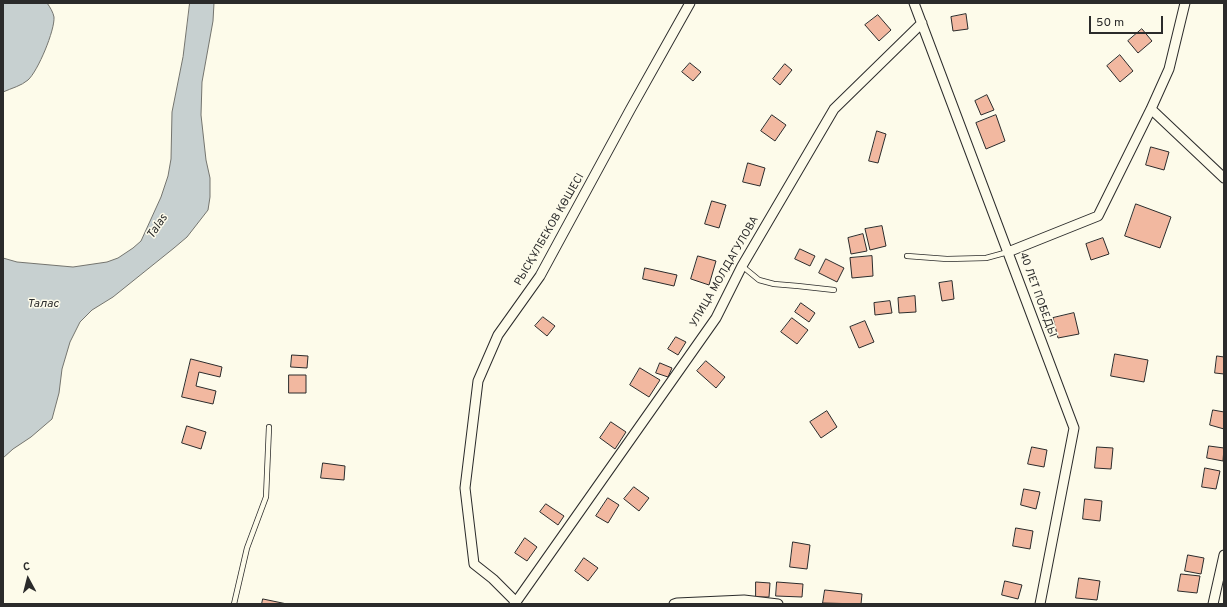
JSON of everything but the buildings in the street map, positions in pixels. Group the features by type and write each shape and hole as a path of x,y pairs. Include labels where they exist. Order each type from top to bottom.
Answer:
{"street":[{"name":"РЫСҚҰЛБЕКОВ КӨШЕСІ","path":"515,603 493,579 474,564 465,488 478,381 498,335 540,276 690,3"},
{"name":"40 ЛЕТ ПОБЕДЫ","path":"914,3 1074,428 1040,604"},
{"path":"1008,252 1098,216 1169,69 1185,3"},
{"name":"УЛИЦА МОЛДАГУЛОВА","path":"515,603 716,318 742,266 834,109 922,22"},
{"path":"1150,109 1224,178"},
{"path":"1213,604 1224,555"},
{"path":"674,604 744,600 778,604"}],"lane":[{"path":"907,256 947,259 986,258 1008,252"},
{"path":"742,266 759,280 774,284 834,290"},
{"path":"234,604 247,548 266,497 269,427"}],"water":[{"path":"3,3 47,3 54,17 54,23 41,60 32,75 22,84 3,92"},
{"name":"Талас","path":"190,3 214,3 213,21 202,82 201,115 206,160 210,178 208,210 187,237 113,297 92,310 80,322 70,342 62,369 59,393 52,419 3,458 3,258 17,262 73,267 107,262 118,258 141,241 161,197 168,176 171,159 172,112 183,57"}],"water label":[{"name":"Talas","path":"158,227"}]}
